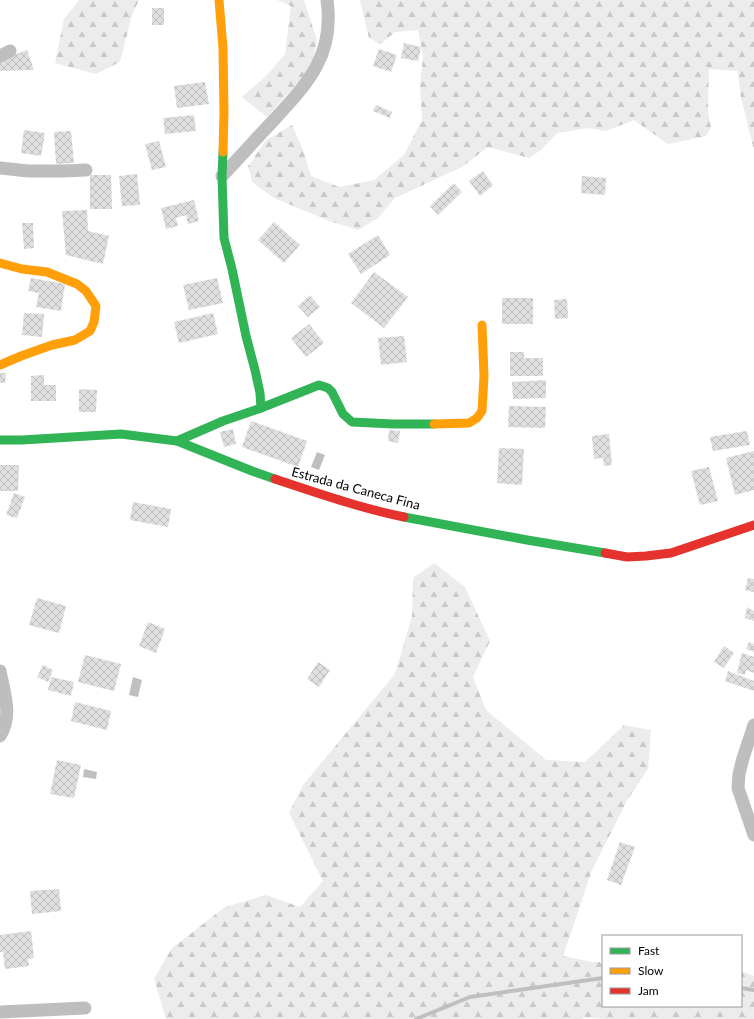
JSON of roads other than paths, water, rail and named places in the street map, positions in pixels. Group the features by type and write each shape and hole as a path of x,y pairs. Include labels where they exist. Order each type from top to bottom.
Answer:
{"street":[{"path":"219,0 223,48 224,104 222,176 224,238 255,370 260,393 261,408"},
{"path":"222,176 299,93 312,75 323,53 327,36 329,13 327,0"},
{"path":"0,168 28,171 86,170"},
{"path":"0,263 22,269 47,272 77,284 86,291 96,306 94,322 90,331 76,340 52,345 0,365"},
{"path":"177,441 319,386 327,388 332,393 342,414 346,419 352,422 394,424 469,423 477,418 482,411 484,376 482,325"},
{"name":"Estrada da Caneca Fina","path":"0,440 121,434 177,441 252,471 327,496 390,514 627,557 671,552 754,525"},
{"path":"0,671 8,707 4,730 0,736"},
{"path":"754,725 746,747 739,774 738,788 750,815 754,835"},
{"path":"0,1012 84,1008"}],"waterway":[{"path":"416,1019 470,997 602,978"},
{"path":"742,988 754,990"}]}
